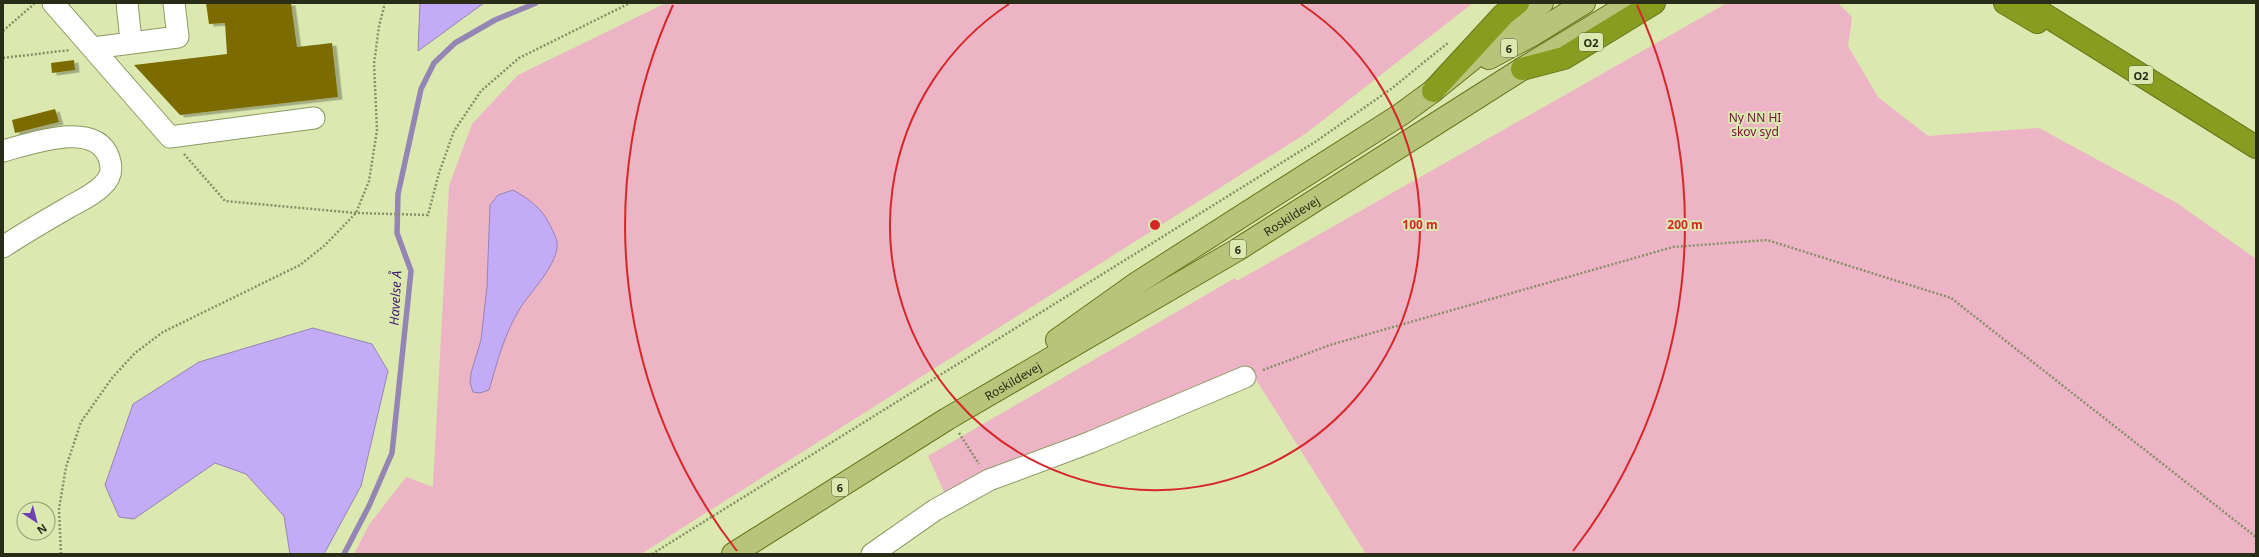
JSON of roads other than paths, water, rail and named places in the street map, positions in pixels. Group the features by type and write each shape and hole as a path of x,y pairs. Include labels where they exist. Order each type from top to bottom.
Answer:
{"highway":[{"path":"1433,91 1503,15 1518,3"},
{"name":"O2","path":"1522,69 1564,58 1654,3"},
{"name":"O2","path":"2005,3 2089,55 2161,88"},
{"name":"O2","path":"2026,3 2256,147"}],"main road":[{"name":"Roskildevej","path":"1433,91 1542,3"},
{"name":"Roskildevej","path":"947,419 1137,283 1337,157 1433,91 1534,34 1584,3"},
{"name":"Roskildevej","path":"733,554 947,419 1237,250 1522,69 1630,3"}],"street":[{"path":"53,3 170,137 314,118"},
{"path":"127,3 131,41"},
{"path":"92,48 131,41 178,37 174,3"},
{"path":"3,151 59,137 83,138 104,150 109,158 111,171 109,178 93,193 3,247"},
{"path":"872,554 936,510 989,480 1091,442 1245,377"}],"waterway":[{"name":"Havelse Å","path":"344,554 369,506 392,453 411,271 397,233 398,194 421,89 434,63 455,43 495,20 536,3"}],"park label":[{"name":"Ny NN HI skov syd","path":"1755,124"}]}
